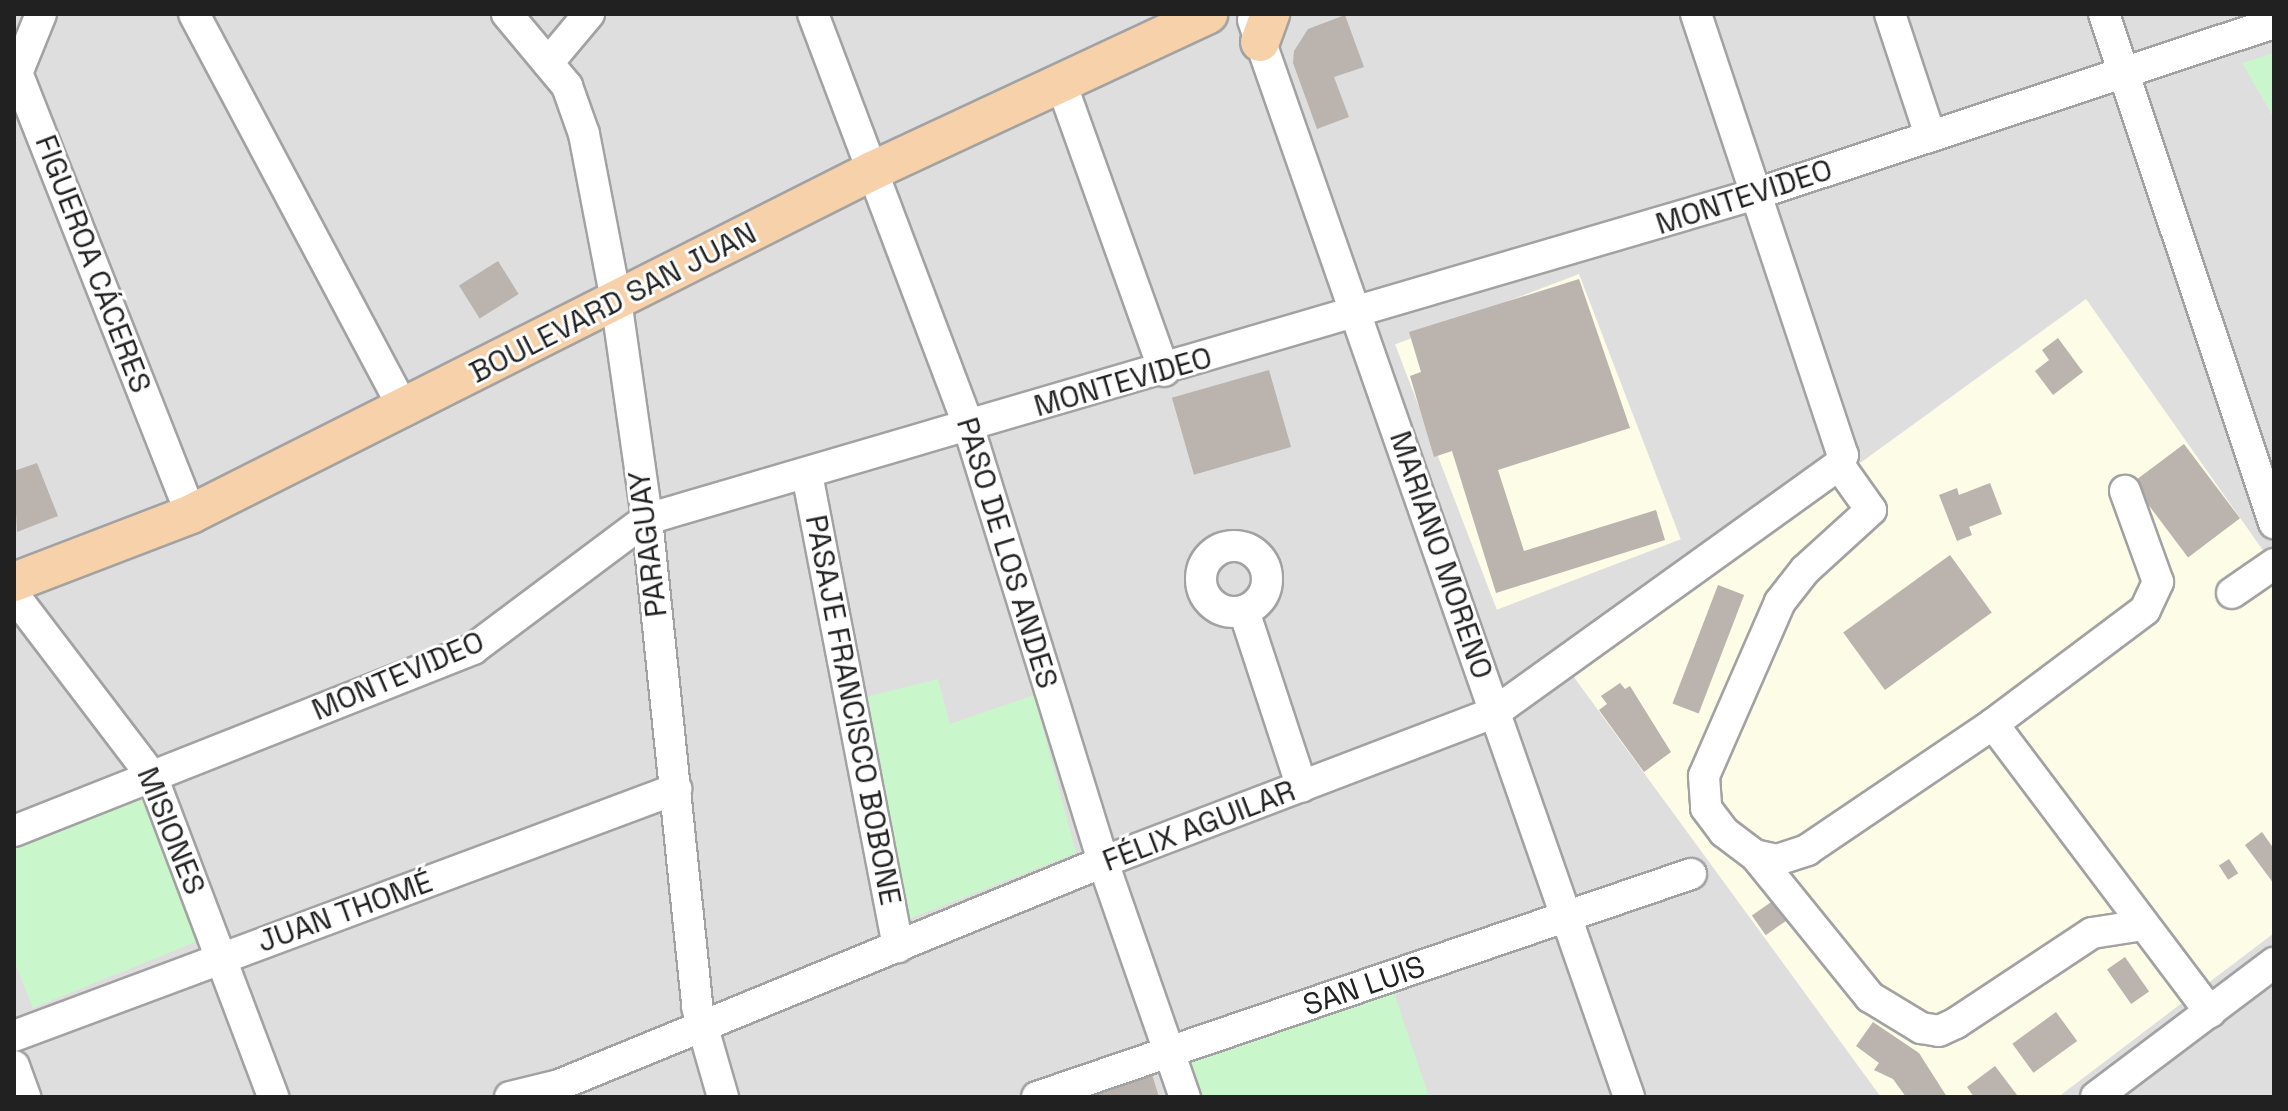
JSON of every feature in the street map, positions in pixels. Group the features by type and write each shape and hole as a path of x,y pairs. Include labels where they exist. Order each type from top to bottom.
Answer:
{"main road":[{"name":"BOULEVARD SAN JUAN","path":"14,582 187,505 401,401 1155,14"},
{"name":"BOULEVARD SAN JUAN","path":"868,160 1208,14"},
{"name":"BOULEVARD SAN JUAN","path":"14,560 187,505"}],"street":[{"name":"FIGUEROA CÁCERES","path":"41,14 16,68 187,505"},
{"path":"194,14 401,401"},
{"name":"PARAGUAY","path":"507,14 548,63 576,105 614,290 647,519 701,1029 723,1097"},
{"path":"548,63 589,14"},
{"name":"PASO DE LOS ANDES","path":"813,14 968,425 1103,862 1185,1097"},
{"path":"1696,14 1843,455 1839,465 1871,510 1790,586 1704,776 1706,808 1724,832 1755,855 1870,997 1921,1028 1939,1031 1956,1023 2092,933 2143,925"},
{"path":"1890,14 1930,135"},
{"path":"2104,14 2274,523"},
{"name":"MARIANO MORENO","path":"1260,23 1629,1097"},
{"name":"MONTEVIDEO","path":"14,831 473,649 647,519 1358,315 1756,194 2274,23"},
{"path":"1060,80 1164,371"},
{"name":"FÉLIX AGUILAR","path":"510,1097 559,1085 1103,862 1495,712 1839,465"},
{"name":"PASAJE FRANCISCO BOBONE","path":"807,474 898,947"},
{"path":"1755,855 1777,860 1807,850 1993,724 2145,610 2155,596 2158,582 2125,491"},
{"path":"2232,593 2274,564"},
{"name":"MISIONES","path":"14,595 152,776 273,1097"},
{"path":"1244,611 1302,787"},
{"path":"1993,724 2210,1012"},
{"name":"JUAN THOMÉ","path":"14,1036 676,789"},
{"name":"SAN LUIS","path":"1037,1097 1691,874"},
{"path":"2096,1097 2274,963"},
{"path":"14,1066 25,1097"}],"shaded area":[{"path":"14,14 2274,14 2274,566 1571,673 1881,1097 14,1097"},
{"path":"1579,274 1681,539 1497,610 1395,345"},
{"path":"2086,299 2274,566 2274,933 2058,1097 1881,1097 1571,673"},
{"path":"2274,933 2274,1097 2058,1097"}],"green space":[{"path":"2274,53 2274,118 2242,63"},
{"path":"938,679 950,724 1034,695 1076,853 904,921 858,699"},
{"path":"138,791 198,941 33,1008 14,961 14,842"},
{"path":"1393,990 1429,1097 1192,1097 1179,1060"}],"building":[{"path":"1345,15 1364,67 1334,77 1349,117 1317,129 1293,63 1294,51 1308,29"},
{"path":"498,261 519,294 480,318 459,285"},
{"path":"1579,279 1630,428 1498,470 1524,551 1656,510 1665,540 1496,593 1452,451 1434,457 1410,376 1421,372 1409,332"},
{"path":"2058,338 2083,372 2053,395 2035,371 2049,360 2042,350"},
{"path":"1269,370 1291,447 1194,475 1172,398"},
{"path":"2184,444 2240,518 2188,557 2132,483"},
{"path":"37,463 58,516 17,532 14,471"},
{"path":"1990,483 2002,514 1969,527 1972,535 1957,541 1939,495 1957,488 1959,495"},
{"path":"1950,555 1992,612 1885,690 1843,633"},
{"path":"1718,585 1744,595 1699,714 1672,704"},
{"path":"1620,683 1625,689 1630,686 1671,752 1644,772 1599,710 1607,704 1601,696"},
{"path":"2262,832 2274,849 2274,884 2245,845"},
{"path":"2229,859 2238,873 2228,880 2219,866"},
{"path":"1774,900 1788,920 1766,935 1752,915"},
{"path":"2125,957 2149,991 2131,1004 2107,970"},
{"path":"2056,1012 2077,1041 2033,1073 2012,1044"},
{"path":"1873,1022 1919,1053 1947,1097 1906,1097 1893,1079 1874,1070 1879,1063 1856,1046"},
{"path":"1995,1066 2017,1095 1974,1097 1967,1087"},
{"path":"1150,1068 1159,1097 1066,1097"}]}
